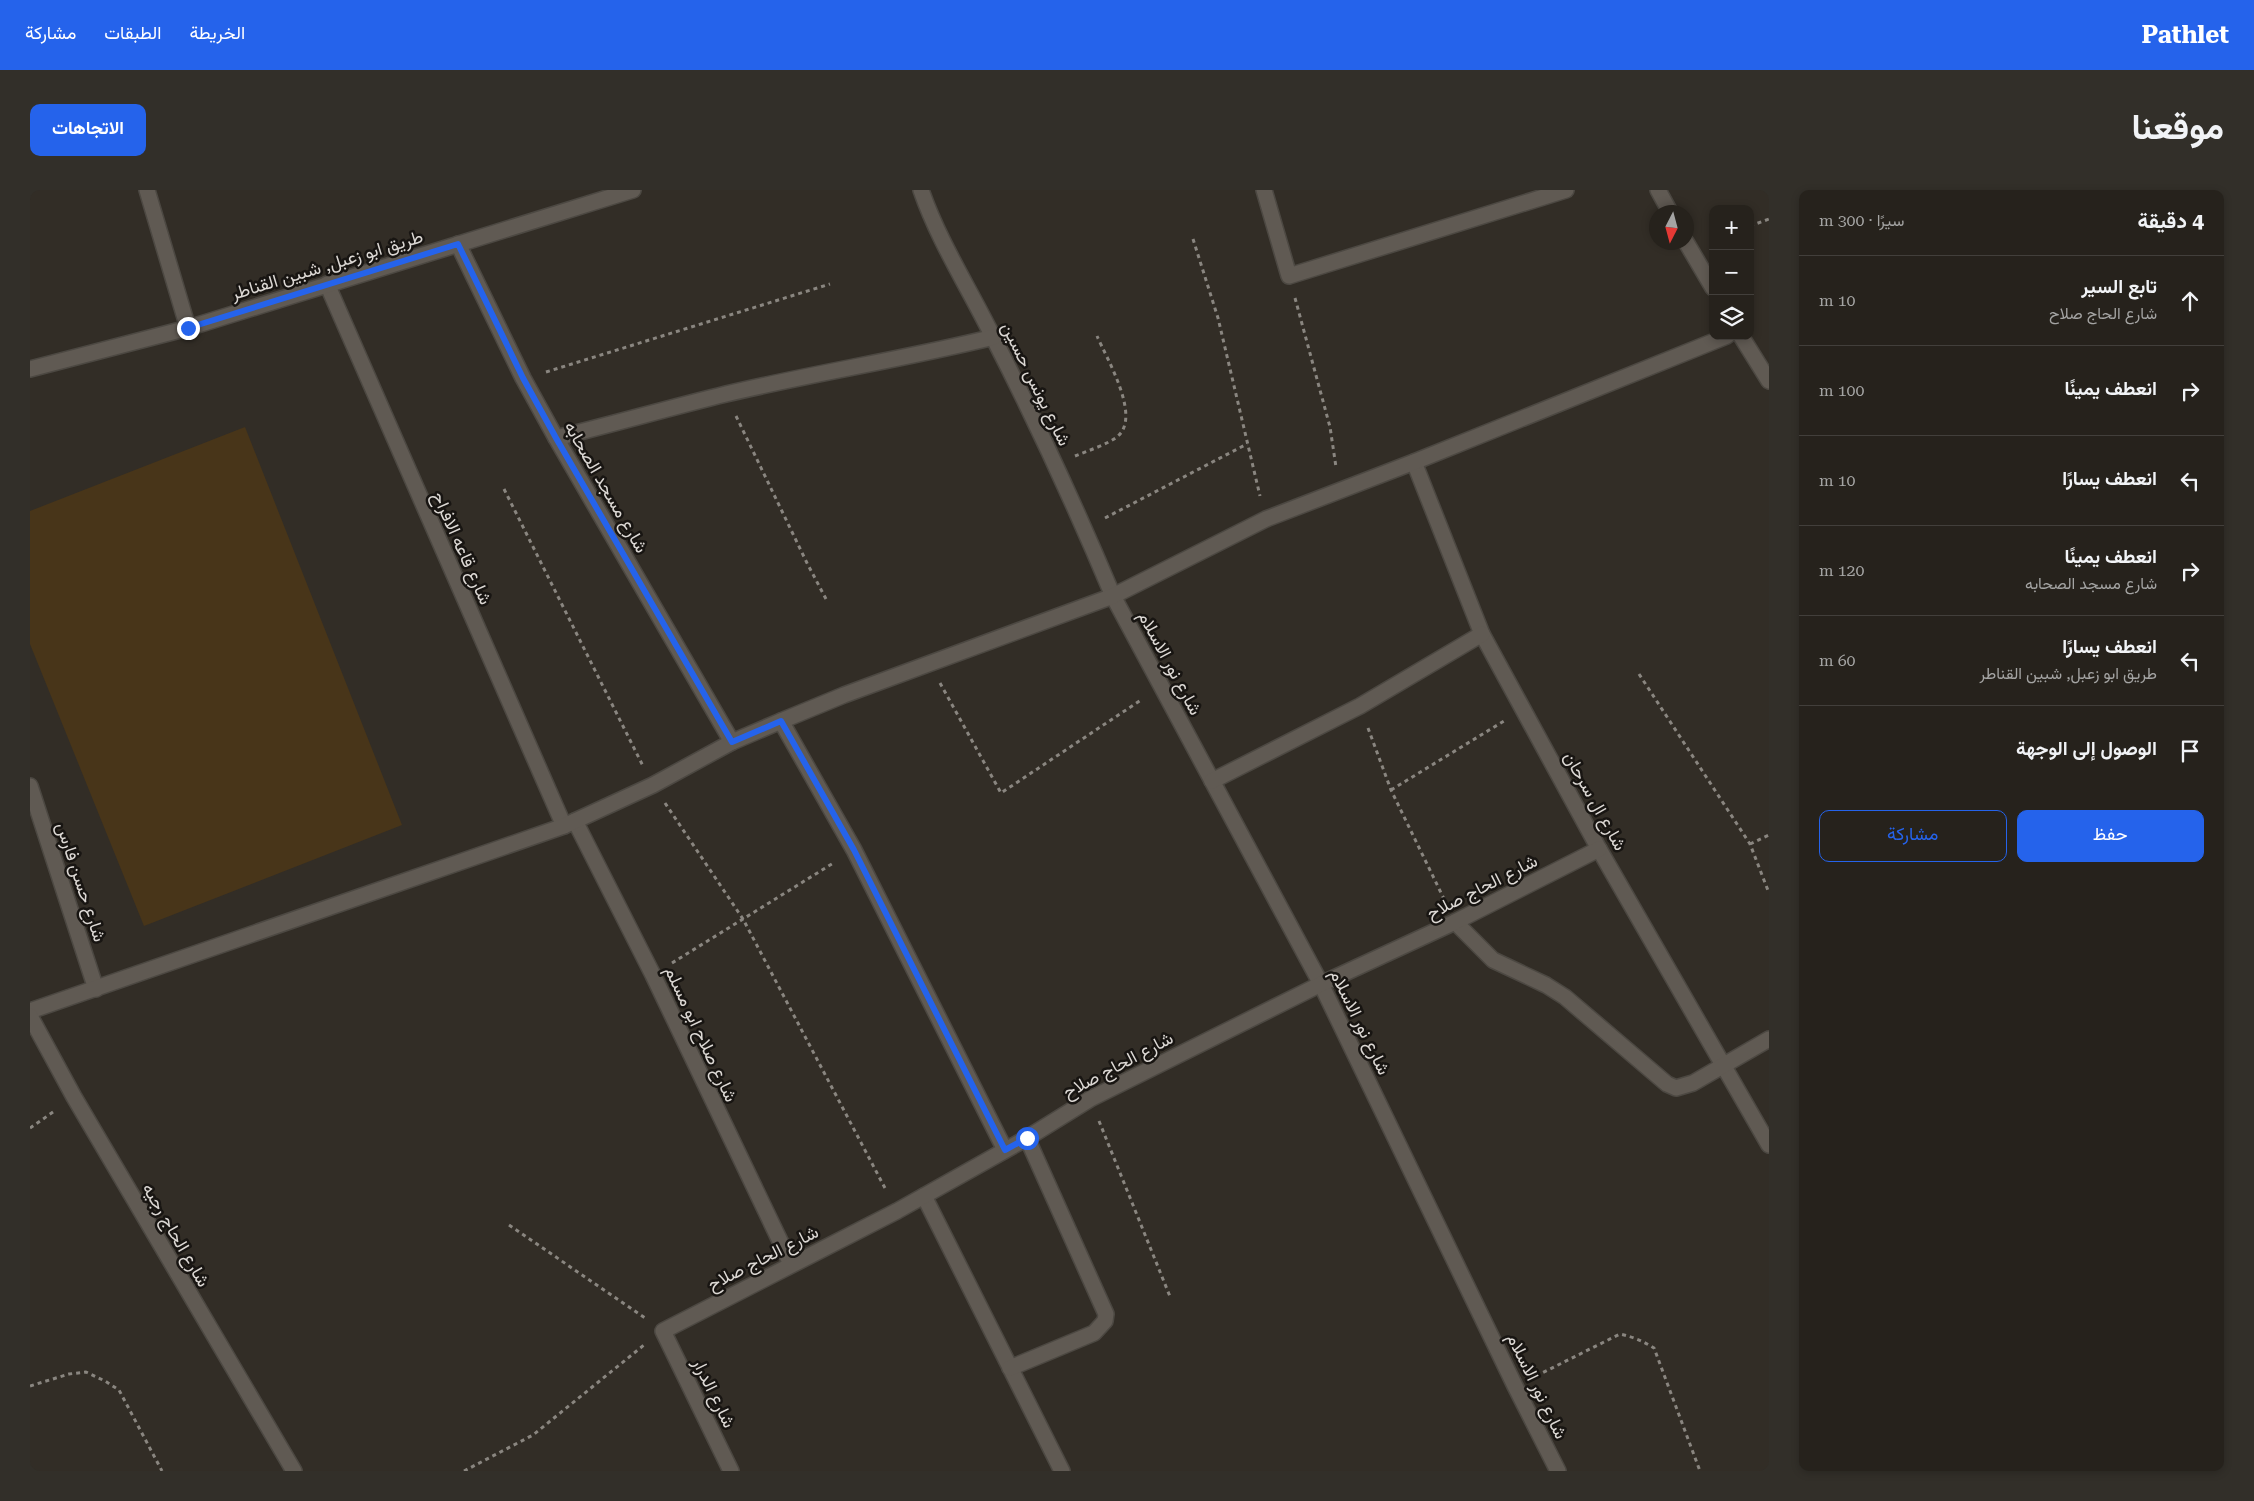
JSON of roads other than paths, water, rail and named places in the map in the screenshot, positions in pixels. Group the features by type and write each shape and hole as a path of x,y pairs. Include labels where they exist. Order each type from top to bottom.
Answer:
{"street":[{"path":"146,190 188,328"},
{"name":"طريق ابو زعبل, شبين القناطر","path":"30,369 188,328 633,190"},
{"name":"شارع يونس حسين","path":"922,190 932,221 994,337 1085,529 1113,596"},
{"path":"1264,190 1289,276 1566,190"},
{"path":"1658,190 1666,205"},
{"name":"شارع مسجد الصحابه","path":"458,244 523,378 556,438 732,742"},
{"path":"1691,250 1709,281"},
{"name":"شارع قاعه الافراح","path":"327,284 569,824"},
{"path":"556,438 726,394 852,366 928,353 994,337"},
{"path":"30,1011 569,824 653,785 732,742 781,721 929,663 1113,596 1266,519 1414,462 1717,340"},
{"path":"1743,340 1769,381"},
{"name":"شارع ال سرحان","path":"1414,462 1482,634 1599,848 1725,1065 1769,1145"},
{"name":"شارع نور الاسلام","path":"1113,596 1321,984 1558,1471"},
{"path":"1212,781 1360,706 1482,634"},
{"path":"781,721 854,850 1005,1150"},
{"name":"شارع حسن فارس","path":"30,786 96,989"},
{"name":"شارع صلاح ابو مسلم","path":"569,824 653,974 790,1264"},
{"name":"شارع الحاج صلاح","path":"663,1330 924,1196 1027,1138 1090,1099 1321,984 1455,922 1599,848"},
{"path":"1455,922 1486,955 1546,985 1565,997 1667,1084 1676,1088 1684,1086 1725,1065 1769,1039"},
{"name":"شارع الحاج رجيه","path":"30,1016 74,1097 294,1471"},
{"path":"1010,1368 1094,1333 1105,1321 1106,1314 1027,1138"},
{"path":"924,1196 1062,1471"},
{"name":"شارع الدرار","path":"663,1330 731,1471"}]}
